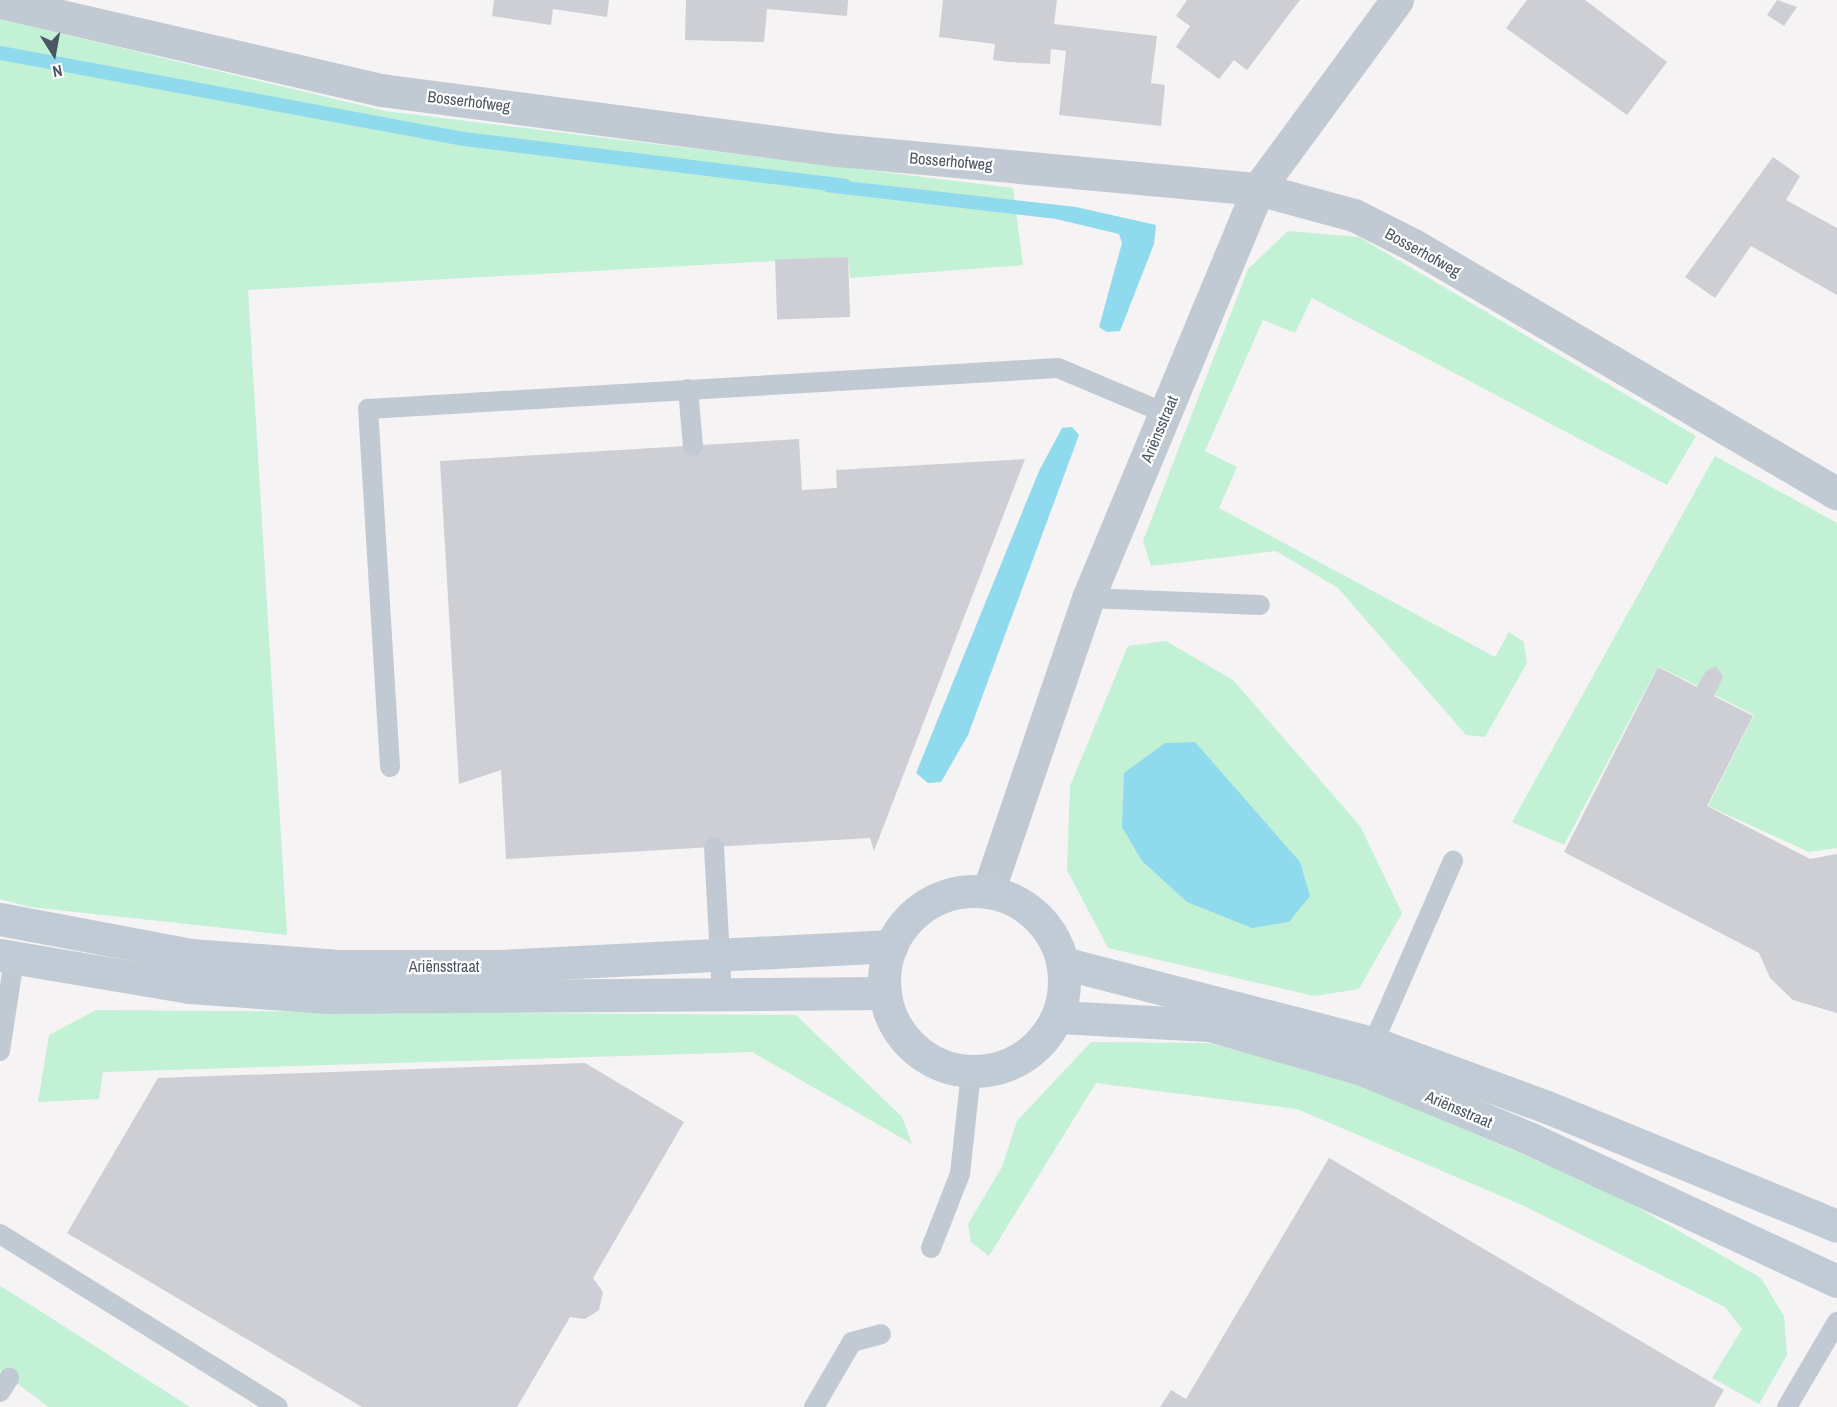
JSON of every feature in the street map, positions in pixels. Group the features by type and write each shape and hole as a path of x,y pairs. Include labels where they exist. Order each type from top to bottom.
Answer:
{"main road":[{"path":"964,891 988,892 1036,915 1063,963 1065,990 1058,1017 1023,1057 971,1072 924,1056 891,1017 885,993 891,946 920,909 964,891"},
{"name":"Ariënsstraat","path":"0,919 190,955 318,965 498,966 891,946"},
{"name":"Ariënsstraat","path":"7,957 189,987 328,997 494,1000 722,994 885,993"},
{"name":"Ariënsstraat","path":"1063,963 1367,1056 1547,1107 1837,1226"},
{"name":"Ariënsstraat","path":"1058,1017 1209,1025 1367,1056 1533,1140 1837,1281"}],"street":[{"name":"Ariënsstraat","path":"988,892 1088,598 1258,189 1396,0"},
{"name":"Bosserhofweg","path":"0,2 381,90 837,150 1258,189 1354,215 1416,246 1837,494"}],"lane":[{"path":"390,768 368,409 1058,368 1166,413"},
{"path":"688,389 693,446"},
{"path":"1088,598 1260,605"},
{"path":"714,847 722,994"},
{"path":"1367,1056 1453,861"},
{"path":"0,1051 7,957"},
{"path":"931,1248 960,1174 971,1072"},
{"path":"0,1234 278,1407"},
{"path":"1787,1407 1837,1322"},
{"path":"814,1407 852,1342 881,1334"},
{"path":"829,1382 833,1407"}],"green space":[{"path":"0,19 385,111 1013,188 1023,265 850,278 848,257 248,290 287,935 30,907 0,899"},
{"path":"1288,231 1359,237 1696,436 1667,485 1312,298 1295,333 1263,320 1205,451 1237,467 1219,508 1495,657 1509,632 1524,642 1527,663 1485,737 1466,735 1338,588 1276,551 1151,566 1143,541 1248,269"},
{"path":"1715,456 1837,523 1837,848 1809,852 1708,806 1754,715 1658,666 1564,845 1512,822"},
{"path":"1166,641 1233,680 1360,826 1402,913 1359,989 1314,996 1108,948 1067,870 1070,786 1128,646"},
{"path":"96,1010 796,1015 902,1117 912,1144 752,1052 103,1072 99,1099 38,1102 49,1035"},
{"path":"1091,1042 1207,1043 1328,1072 1609,1191 1761,1278 1784,1316 1787,1355 1759,1404 1712,1378 1742,1329 1725,1307 1522,1205 1297,1109 1096,1083 989,1256 971,1242 968,1224 1002,1167 1017,1121"},
{"path":"0,1286 190,1407 49,1407 0,1371"}],"water":[{"path":"828,179 1076,207 1156,225 1154,244 1120,331 1107,332 1099,327 1122,243 1119,234 1056,219 825,192"},
{"path":"1072,427 1079,435 968,735 941,782 928,783 916,773 1039,471 1062,428"},
{"path":"1195,742 1300,862 1310,896 1289,922 1252,928 1187,902 1142,861 1122,827 1124,773 1165,743"}],"building":[{"path":"494,0 609,0 607,17 553,9 551,25 492,16"},
{"path":"686,0 848,0 847,16 767,9 764,42 685,40"},
{"path":"943,0 1057,0 1054,24 1157,36 1151,83 1165,85 1161,126 1059,115 1066,51 1051,49 1050,64 993,60 995,44 939,37"},
{"path":"1187,0 1300,0 1247,70 1234,60 1219,79 1176,47 1190,26 1176,16"},
{"path":"1527,0 1585,0 1667,62 1627,115 1506,28"},
{"path":"1777,0 1797,7 1784,26 1767,15"},
{"path":"1773,157 1800,176 1786,200 1837,228 1837,295 1751,246 1715,298 1685,277"},
{"path":"848,257 850,317 777,320 775,260"},
{"path":"799,439 802,490 837,488 836,470 1025,459 874,851 870,838 506,859 501,770 459,784 440,461"},
{"path":"1716,666 1723,677 1714,696 1753,716 1707,806 1810,859 1837,854 1837,1013 1793,1000 1770,978 1759,953 1564,852 1658,667 1697,687 1706,671"},
{"path":"585,1063 684,1122 593,1278 603,1292 599,1310 585,1319 570,1317 517,1407 362,1407 67,1233 158,1078"},
{"path":"1329,1158 1724,1390 1714,1407 1160,1407 1171,1390 1186,1399"}],"waterway":[{"path":"0,53 464,139 845,186"}]}
